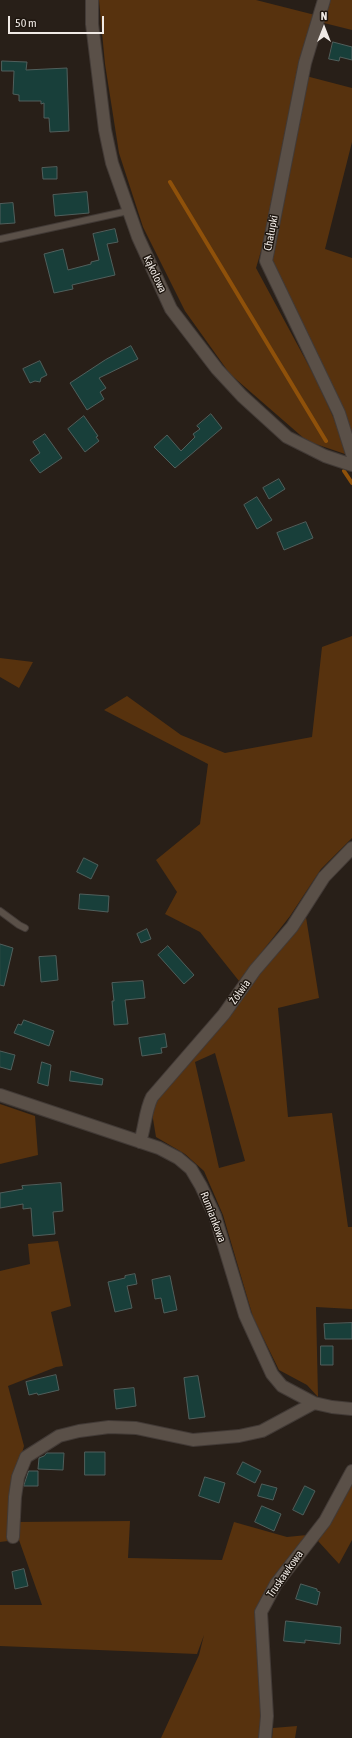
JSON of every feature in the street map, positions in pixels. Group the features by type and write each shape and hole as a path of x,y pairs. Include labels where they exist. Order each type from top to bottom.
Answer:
{"street":[{"name":"Kąkolowa","path":"92,0 92,24 105,130 112,163 138,237 172,309 218,369 242,396 287,437 325,456 352,465"},
{"name":"Chałupki","path":"324,0 305,63 266,261 339,413 352,454"},
{"name":"Żółwia","path":"140,1142 147,1108 152,1097 224,1014 256,970 292,927 324,877 352,848"},
{"name":"Rumiankowa","path":"0,1095 159,1148 178,1158 191,1169 215,1216 245,1315 272,1374 282,1386 314,1403 352,1409"},
{"path":"13,1537 15,1497 18,1477 26,1457 59,1436 79,1431 109,1427 136,1428 193,1440 239,1436 262,1430 284,1420 314,1403"},
{"name":"Truskawkowa","path":"264,1738 267,1716 261,1612 276,1584 325,1521 352,1471"}],"lane":[{"path":"0,239 128,211"},
{"path":"0,911 19,925 26,928"}],"shaded area":[{"path":"99,0 256,0 315,15 264,241 256,268 317,381 343,439 345,454 307,441 230,374 185,311 143,227 119,153 105,64"},
{"path":"327,0 352,0 352,30 320,22"},
{"path":"306,76 352,88 352,142 325,249 352,258 352,439 271,258"},
{"path":"352,636 352,838 321,869 290,916 239,981 200,932 165,914 177,892 156,860 200,824 208,764 104,710 127,696 181,735 225,753 312,737 322,647"},
{"path":"0,658 33,662 19,688 0,677"},
{"path":"305,911 319,998 278,1008 288,1117 332,1113 348,1227 352,1227 352,1309 316,1307 318,1397 307,1385 279,1370 253,1317 223,1215 204,1171 185,1154 156,1137 151,1107","holes":["215,1053 245,1161 219,1168 195,1062"]},
{"path":"0,1104 35,1116 38,1155 0,1164"},
{"path":"58,1241 71,1306 51,1312 63,1366 56,1367 8,1386 24,1446 9,1501 8,1541 0,1542 0,1271 30,1264 28,1244"},
{"path":"352,1481 352,1540 339,1564 318,1541"},
{"path":"130,1521 128,1558 222,1560 234,1522 287,1537 307,1535 258,1612 260,1738 161,1738 199,1655 204,1635 197,1654 0,1646 0,1605 42,1605 19,1540 17,1522"},
{"path":"297,1726 295,1738 272,1738 273,1728"}],"building":[{"path":"333,42 352,47 352,60 340,57 339,61 329,59"},
{"path":"2,61 27,62 26,70 67,68 69,131 50,132 49,118 44,118 44,103 41,104 41,101 19,101 19,95 13,94 14,71 2,71"},
{"path":"57,167 57,179 43,179 42,168"},
{"path":"87,192 89,213 55,216 53,195"},
{"path":"13,203 15,223 0,224 0,204"},
{"path":"115,229 118,242 107,244 115,275 72,285 73,289 54,293 44,254 63,249 68,270 91,264 91,262 99,260 93,234"},
{"path":"131,346 138,359 99,378 106,388 100,392 104,399 87,410 70,383 105,360"},
{"path":"40,361 47,375 41,378 40,382 35,381 30,383 23,369"},
{"path":"211,414 222,428 175,468 154,447 167,435 181,451 195,437 193,434 200,429 197,426"},
{"path":"84,416 98,436 96,437 99,441 85,452 68,429"},
{"path":"45,434 62,458 40,473 30,460 40,453 33,442"},
{"path":"279,479 285,489 269,499 263,488"},
{"path":"257,497 272,520 257,529 244,505"},
{"path":"306,522 313,538 284,550 277,533"},
{"path":"84,858 98,865 91,879 77,872"},
{"path":"80,894 109,896 108,912 79,909"},
{"path":"147,929 151,939 141,943 137,934"},
{"path":"0,944 13,948 4,986 0,985"},
{"path":"168,946 194,975 184,984 158,955"},
{"path":"56,956 58,980 41,982 39,957"},
{"path":"143,981 145,998 125,1000 128,1024 114,1025 112,983"},
{"path":"24,1020 54,1031 49,1046 14,1033 18,1024 21,1025"},
{"path":"165,1034 167,1047 161,1048 162,1053 142,1056 139,1038"},
{"path":"0,1051 15,1055 11,1070 0,1067"},
{"path":"42,1062 51,1065 48,1086 38,1083"},
{"path":"71,1071 103,1079 102,1085 70,1081"},
{"path":"61,1183 63,1211 53,1212 55,1234 33,1236 31,1208 23,1209 23,1204 0,1208 0,1193 23,1189 22,1186"},
{"path":"135,1274 137,1284 127,1286 132,1308 115,1312 108,1282"},
{"path":"170,1276 177,1310 164,1313 161,1298 155,1299 152,1280"},
{"path":"352,1323 352,1339 325,1339 324,1324"},
{"path":"321,1346 333,1346 333,1365 321,1365"},
{"path":"56,1375 59,1390 38,1395 37,1393 29,1395 26,1382"},
{"path":"198,1376 205,1417 189,1419 184,1378"},
{"path":"134,1388 136,1406 116,1409 114,1390"},
{"path":"85,1452 105,1452 105,1475 85,1475"},
{"path":"47,1453 64,1453 63,1470 38,1469 39,1458"},
{"path":"243,1462 261,1471 255,1483 237,1474"},
{"path":"29,1471 38,1471 38,1486 24,1486"},
{"path":"205,1477 225,1483 219,1503 199,1496"},
{"path":"262,1484 277,1488 273,1500 258,1496"},
{"path":"305,1486 315,1491 303,1515 293,1510"},
{"path":"262,1506 281,1514 274,1531 255,1522"},
{"path":"24,1569 28,1586 15,1589 12,1572"},
{"path":"301,1584 317,1589 317,1591 320,1592 317,1605 296,1599"},
{"path":"286,1621 341,1627 340,1644 305,1640 305,1643 284,1641"}],"waterway":[{"path":"170,182 326,441"},
{"path":"344,471 352,483"}]}
